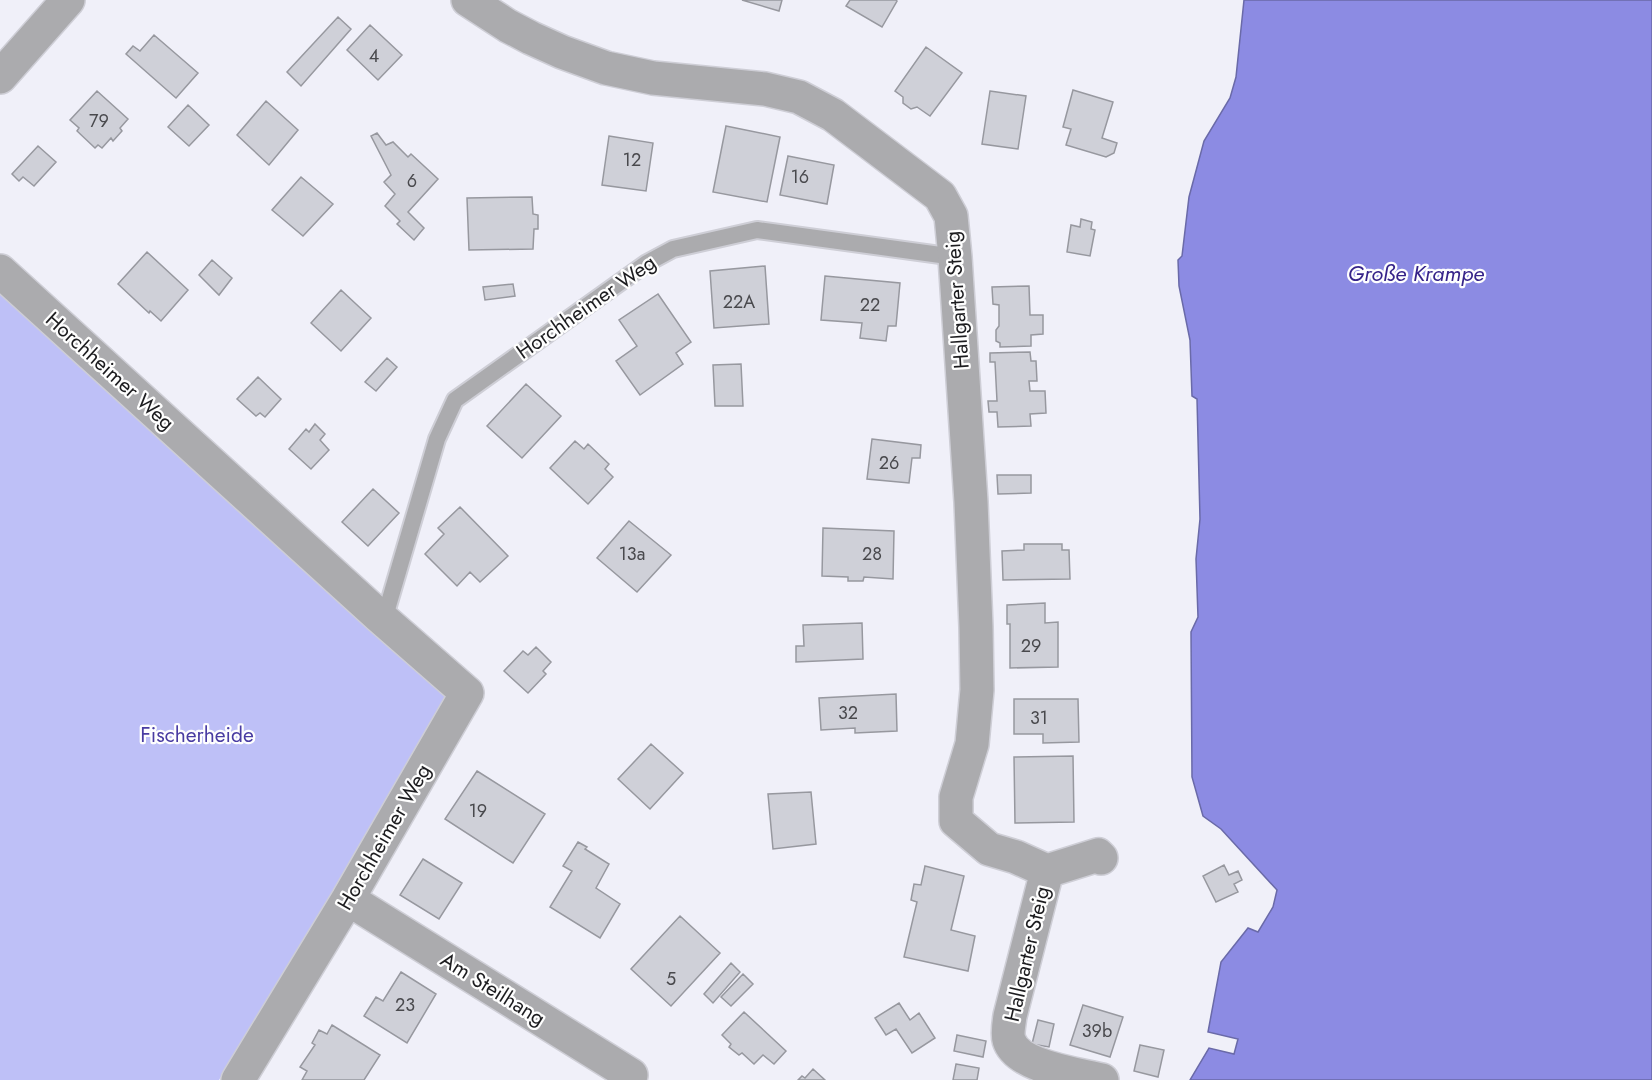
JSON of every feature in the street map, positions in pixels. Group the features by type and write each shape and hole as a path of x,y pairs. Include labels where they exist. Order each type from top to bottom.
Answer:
{"street":[{"name":"Hallgarter Steig","path":"468,0 531,38 606,68 652,78 765,89 799,96 833,115 940,196 951,216 955,257 976,627 977,690 972,744 956,797 956,821 988,849 1016,857 1047,871 1098,855 1101,858"},
{"path":"0,77 57,4"},
{"name":"Horchheimer Weg","path":"0,272 467,693 348,899 238,1080"},
{"name":"Hallgarter Steig","path":"1047,871 1010,1016 1008,1039 1016,1054 1033,1064 1102,1080"},
{"name":"Am Steilhang","path":"348,899 631,1075 627,1080"}],"lane":[{"name":"Horchheimer Weg","path":"379,616 388,606 437,439 455,400 647,263 673,249 757,230 955,257"}],"green space":[{"name":"Fischerheide","path":"0,285 450,697 219,1080 0,1080"}],"water":[{"name":"Große Krampe","path":"1244,0 1652,0 1652,1080 1190,1080 1209,1048 1234,1054 1238,1039 1208,1032 1221,962 1248,928 1258,932 1273,907 1277,890 1221,829 1203,816 1192,777 1191,632 1198,617 1196,559 1200,519 1197,399 1192,396 1190,340 1179,286 1178,260 1182,256 1189,197 1204,141 1230,98 1236,77"}],"building":[{"path":"742,0 782,0 779,11"},
{"path":"850,0 897,1 882,27 846,6"},
{"path":"338,17 351,29 301,86 287,72"},
{"path":"370,25 402,55 378,80 347,50"},
{"path":"154,35 198,73 176,98 126,54 133,46 140,51"},
{"path":"926,47 962,73 930,116 917,107 911,109 903,103 903,97 895,91"},
{"path":"1073,90 1113,102 1102,138 1117,143 1114,153 1106,157 1066,145 1071,129 1063,127"},
{"path":"97,91 128,119 120,128 122,131 102,148 98,145 95,148 77,131 79,128 70,120"},
{"path":"990,91 1026,96 1018,149 982,144"},
{"path":"266,101 298,130 269,165 237,135"},
{"path":"188,105 209,125 189,146 168,127"},
{"path":"726,126 780,137 767,202 713,192"},
{"path":"377,133 386,145 393,142 408,157 411,154 438,179 408,212 424,228 414,240 397,224 400,221 385,206 395,194 384,182 391,175 371,136"},
{"path":"609,136 653,143 646,191 602,185"},
{"path":"38,146 56,162 34,186 23,177 19,181 12,174"},
{"path":"788,156 834,165 827,204 780,195"},
{"path":"301,177 333,204 303,236 272,210"},
{"path":"532,197 533,214 538,215 538,229 534,229 533,249 469,250 467,198"},
{"path":"1081,219 1092,222 1091,229 1095,230 1090,256 1067,252 1071,225 1080,227"},
{"path":"147,252 188,290 161,321 118,284"},
{"path":"212,260 232,278 219,295 199,275"},
{"path":"765,266 769,324 714,328 710,271"},
{"path":"825,276 900,283 896,326 888,326 886,341 860,338 862,323 821,320"},
{"path":"513,284 515,296 485,300 483,287"},
{"path":"1029,286 1030,315 1043,315 1043,334 1031,335 1031,346 1000,347 1000,343 996,341 999,305 993,304 992,287"},
{"path":"341,290 371,318 341,351 311,323"},
{"path":"658,294 691,342 676,353 683,364 640,395 616,361 637,346 619,320"},
{"path":"1030,352 1031,361 1036,361 1037,381 1029,381 1030,391 1045,391 1046,413 1030,414 1031,426 998,427 997,412 989,412 988,401 997,401 995,362 990,362 990,353"},
{"path":"387,358 397,367 376,391 365,382"},
{"path":"741,364 743,406 715,406 713,365"},
{"path":"258,377 281,399 265,417 260,413 256,416 237,399"},
{"path":"526,384 561,416 522,458 487,426"},
{"path":"315,424 325,434 320,440 329,450 311,469 289,449 306,429 309,432"},
{"path":"872,439 921,445 920,458 912,458 909,483 867,479"},
{"path":"575,441 584,449 588,444 609,464 605,469 613,477 588,504 550,468"},
{"path":"997,475 1031,475 1031,493 998,494"},
{"path":"373,489 399,513 368,546 342,522"},
{"path":"460,507 508,556 480,582 470,572 457,586 425,554 444,534 438,528"},
{"path":"629,521 671,555 637,592 597,558"},
{"path":"823,528 894,531 893,579 864,577 863,581 848,581 848,577 822,576"},
{"path":"1024,544 1062,544 1062,550 1069,550 1070,579 1003,580 1002,551 1024,550"},
{"path":"1045,603 1045,623 1058,622 1058,667 1010,668 1010,624 1007,624 1007,605"},
{"path":"862,623 863,659 796,662 796,646 804,646 803,625"},
{"path":"536,647 551,662 543,671 546,674 528,693 504,671 523,651 528,655"},
{"path":"896,694 897,731 855,733 855,728 821,730 819,698"},
{"path":"1014,699 1078,699 1079,742 1043,743 1043,734 1014,734"},
{"path":"651,744 683,773 650,809 618,779"},
{"path":"1073,756 1074,822 1015,823 1014,757"},
{"path":"477,771 545,814 513,863 445,819"},
{"path":"811,792 816,844 773,849 768,794"},
{"path":"578,842 609,864 596,888 620,904 600,938 550,907 572,871 563,866"},
{"path":"423,859 462,883 439,919 400,895"},
{"path":"1224,865 1229,875 1238,871 1242,880 1234,884 1238,892 1216,902 1203,876"},
{"path":"925,866 964,876 951,930 975,936 968,971 904,957 917,902 911,900 914,884 921,885"},
{"path":"680,916 720,953 671,1006 631,969"},
{"path":"731,963 740,972 713,1003 704,994"},
{"path":"401,972 436,994 407,1043 364,1016 376,997 383,1001"},
{"path":"743,974 753,984 731,1006 721,997"},
{"path":"899,1003 910,1020 919,1013 935,1038 912,1053 896,1029 886,1035 875,1018"},
{"path":"1083,1005 1123,1017 1110,1057 1070,1045"},
{"path":"744,1012 786,1051 774,1064 763,1055 754,1064 742,1053 739,1055 729,1047 731,1044 722,1035"},
{"path":"1038,1020 1054,1024 1049,1047 1032,1044"},
{"path":"332,1025 380,1055 364,1080 302,1080 307,1071 300,1067 315,1045 312,1043 319,1030 327,1034"},
{"path":"957,1035 986,1041 983,1057 954,1051"},
{"path":"1140,1045 1164,1050 1158,1077 1134,1071"},
{"path":"956,1064 979,1068 977,1080 953,1080"},
{"path":"813,1069 825,1080 798,1080 802,1076 805,1078"}]}
